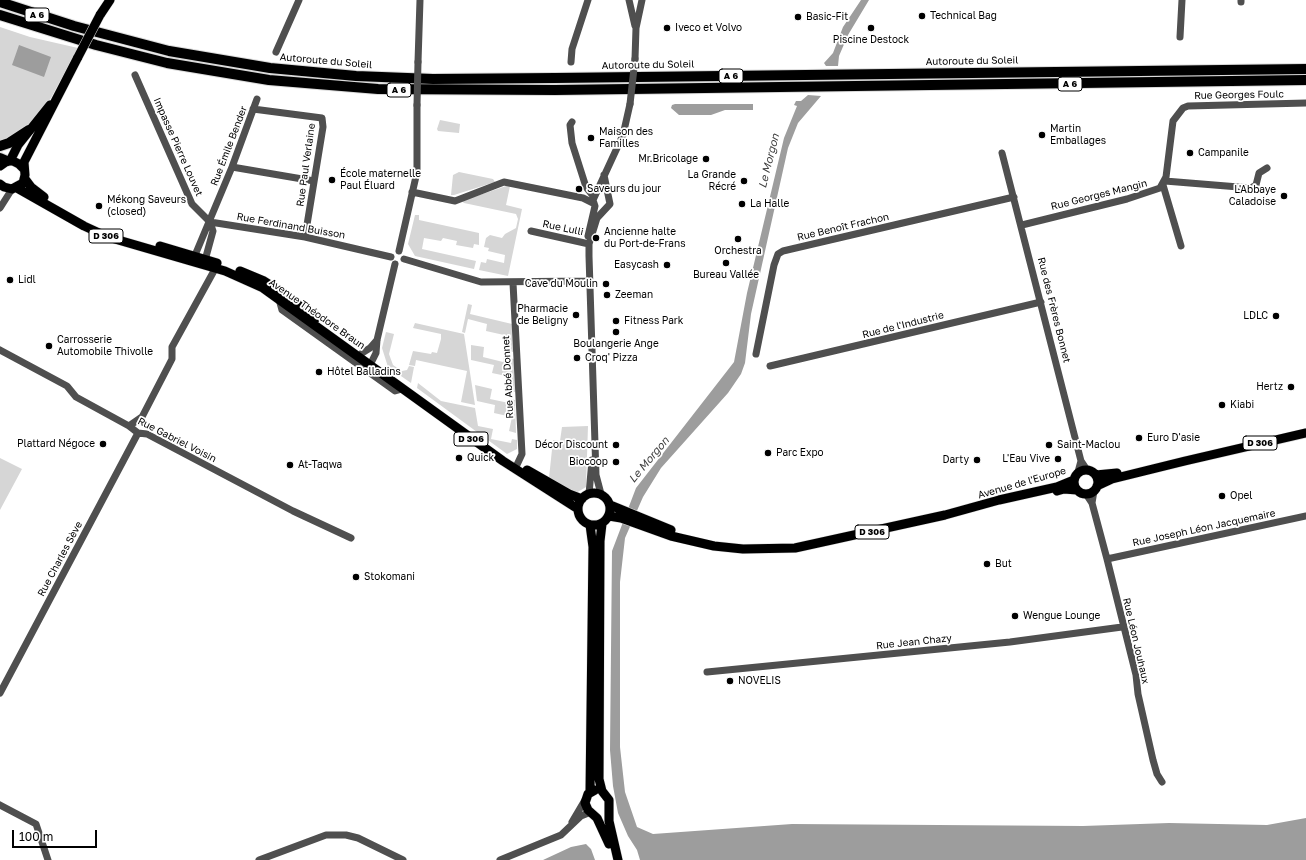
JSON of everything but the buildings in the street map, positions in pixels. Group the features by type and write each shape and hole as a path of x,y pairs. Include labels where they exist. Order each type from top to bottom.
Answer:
{"highway":[{"path":"11,0 74,26"},
{"name":"Autoroute du Soleil","path":"0,2 74,26 169,50 226,62 334,75 433,79 1306,69"},
{"name":"A 6","path":"0,15 70,37 167,63 246,77 298,84 371,89 433,91 1306,80"},
{"path":"0,20 78,42 131,54"},
{"path":"0,146 10,143 29,130"}],"main road":[{"path":"100,15 104,0"},
{"path":"14,189 25,179 24,162 27,155 56,97 100,15 110,0"},
{"path":"4,162 56,97"},
{"path":"4,162 20,164 24,169"},
{"name":"Avenue Théodore Braun","path":"25,179 31,187 55,204 97,228 194,259"},
{"name":"Avenue Théodore Braun","path":"0,184 4,187 14,189 108,237 205,262 264,281 283,293 362,353 368,365 516,467 569,494 585,496"},
{"name":"Avenue Théodore Braun","path":"205,262 215,269 246,280 279,299 402,389 578,509"},
{"name":"D 306","path":"1093,490 1112,479 1185,460 1306,433"},
{"name":"D 306","path":"1096,475 1111,475 1136,468 1185,460"},
{"path":"1080,474 1096,475 1093,490 1076,490 1080,474"},
{"name":"Avenue de l'Europe","path":"975,508 998,500 1057,486 1080,474"},
{"name":"Avenue de l'Europe","path":"610,505 621,514 691,542 743,549 795,548 1064,489 1076,490"},
{"path":"602,524 590,525 581,519 578,509 585,496 600,494 610,505 609,516 602,524 600,541 599,779 602,791"},
{"name":"Avenue de l'Europe","path":"609,516 621,514"},
{"path":"590,525 593,547 590,792 585,800 586,807 592,812 601,825 617,860"},
{"path":"590,792 596,790 602,791 608,796 609,821 617,860"},
{"path":"592,812 600,813 608,807"}],"street":[{"path":"276,52 299,0"},
{"path":"399,251 417,172 420,0"},
{"path":"571,62 572,49 588,0"},
{"path":"629,0 636,28"},
{"path":"600,494 596,475 588,237 595,200 604,175 626,127 635,58 636,28 642,0"},
{"path":"1180,38 1182,0"},
{"name":"Impasse Pierre Louvet","path":"135,75 192,204 210,222"},
{"name":"Rue Émile Bender","path":"194,259 232,167 257,99"},
{"name":"Rue Georges Foulc","path":"1164,183 1173,121 1183,108 1188,106 1306,103"},
{"name":"Rue Paul Verlaine","path":"253,109 322,118 323,127 305,237"},
{"path":"572,122 570,125 572,143 586,187 603,210"},
{"name":"Rue des Frères Bonnet","path":"1002,153 1022,225 1081,461 1080,474"},
{"path":"232,167 314,181"},
{"path":"1181,246 1164,183 1251,188 1256,185 1259,173 1267,168"},
{"path":"589,244 597,218 603,210 608,208 610,204 604,175"},
{"path":"412,192 455,201 504,182 595,200"},
{"name":"Rue Georges Mangin","path":"1022,225 1127,199 1154,191 1164,183"},
{"path":"0,208 14,189"},
{"path":"595,200 603,193 608,195"},
{"name":"Rue Benoît Frachon","path":"756,354 774,265 778,254 783,251 1014,197"},
{"name":"Rue Émile Bender","path":"205,262 213,231 210,222"},
{"name":"Rue Ferdinand Buisson","path":"210,222 305,237 391,257"},
{"name":"Rue Lulli","path":"531,232 589,244"},
{"path":"396,264 392,261 391,257 395,252 399,251"},
{"path":"399,251 404,255 404,260"},
{"path":"396,264 400,264 404,260"},
{"path":"404,260 481,282 513,283 589,281"},
{"path":"368,365 376,353 377,340 396,264"},
{"path":"129,426 142,417 172,359 172,347 215,269"},
{"name":"Rue Abbé Donnet","path":"513,283 522,454 516,467"},
{"name":"Rue de l'Industrie","path":"770,366 1041,302"},
{"path":"362,353 370,348 377,340"},
{"name":"Rue Gabriel Voisin","path":"0,350 67,386 76,397 129,426 138,433 147,434 293,511 351,538"},
{"path":"585,496 594,424"},
{"name":"Rue Charles Sève","path":"0,693 138,433"},
{"name":"Rue Léon Jouhaux","path":"1093,490 1092,504 1107,560 1122,627 1134,668 1153,760 1157,774 1162,782"},
{"name":"Rue Joseph Léon Jacquemaire","path":"1107,560 1306,516"},
{"name":"Rue Jean Chazy","path":"707,672 1010,642 1122,627"},
{"path":"570,828 585,800"},
{"path":"0,805 36,824 48,860"},
{"path":"500,860 561,835 581,816 592,812"},
{"path":"259,860 326,835 346,835 358,838 403,860"}],"shaded area":[{"path":"861,0 869,0 848,35 839,56 838,66 826,66 824,63 833,53 843,27"},
{"path":"0,27 30,37 78,48 51,98 40,113 20,134 0,143"},
{"path":"19,45 51,57 44,77 12,65"},
{"path":"808,95 821,96 798,123 788,148 751,314 745,363 741,374 728,393 661,468 643,497 625,538 620,582 620,747 625,792 637,827 653,834 792,824 1083,826 1169,823 1267,825 1306,818 1306,860 640,860 637,850 628,836 618,813 613,786 610,750 612,551 636,488 734,362 747,293 784,138 797,106 794,105 796,101 801,101"},
{"path":"753,104 753,110 725,110 711,115 679,115 671,108 672,105"},
{"path":"440,120 460,124 459,133 438,131 437,129"},
{"path":"459,172 493,179 495,182 451,195 453,175"},
{"path":"510,186 506,205 522,209 508,276 479,270 481,262 486,263 487,259 504,263 505,255 488,251 489,248 484,247 486,238 490,235 502,238 505,234 516,228 518,219 516,214 464,203 462,201"},
{"path":"415,215 419,215 419,220 479,233 479,245 474,244 473,248 456,245 457,241 443,238 441,241 424,238 422,249 476,261 474,269 415,256 408,244"},
{"path":"468,304 472,305 470,314 512,324 513,352 508,351 509,343 503,341 504,335 486,331 487,324 468,319 465,333 462,332"},
{"path":"415,323 464,334 475,405 461,402 467,371 416,360 415,366 409,365 413,351 431,354 432,352 437,353 441,339 441,334 413,328"},
{"path":"386,332 394,334 389,354 393,365 402,371 407,370 409,366 414,367 411,383 388,367 382,348"},
{"path":"471,345 484,347 483,357 503,362 504,357 514,359 515,392 508,391 511,377 492,373 494,365 471,360"},
{"path":"418,383 441,401 475,408 478,426 493,429 491,439 511,443 512,439 517,440 517,449 507,454 417,388"},
{"path":"475,385 492,389 490,399 509,403 510,399 515,400 516,433 509,431 512,417 494,413 495,405 477,401"},
{"path":"588,426 586,487 576,493 549,478 553,440 560,441 562,427"},
{"path":"0,458 22,469 0,510"},
{"path":"586,844 591,849 595,860 543,860 571,847"}],"place":[{"name":"Technical Bag","path":"922,16"},
{"name":"Basic-Fit","path":"798,17"},
{"name":"Iveco et Volvo","path":"667,28"},
{"name":"Piscine Destock","path":"871,28"},
{"name":"Martin Emballages","path":"1042,135"},
{"name":"Maison des Familles","path":"591,138"},
{"name":"Campanile","path":"1190,153"},
{"name":"Mr.Bricolage","path":"706,159"},
{"name":"École maternelle Paul Éluard","path":"332,180"},
{"name":"La Grande Récré","path":"744,181"},
{"name":"Saveurs du jour","path":"579,189"},
{"name":"L'Abbaye Caladoise","path":"1284,196"},
{"name":"La Halle","path":"742,204"},
{"name":"Mékong Saveurs (closed)","path":"99,206"},
{"name":"Ancienne halte du Port-de-Frans","path":"596,238"},
{"name":"Orchestra","path":"738,239"},
{"name":"Bureau Vallée","path":"726,263"},
{"name":"Easycash","path":"667,265"},
{"name":"Lidl","path":"10,280"},
{"name":"Cave du Moulin","path":"606,284"},
{"name":"Zeeman","path":"607,295"},
{"name":"Pharmacie de Beligny","path":"576,315"},
{"name":"LDLC","path":"1276,316"},
{"name":"Fitness Park","path":"616,321"},
{"name":"Boulangerie Ange","path":"616,332"},
{"name":"Carrosserie Automobile Thivolle","path":"49,346"},
{"name":"Croq' Pizza","path":"577,358"},
{"name":"Hôtel Balladins","path":"319,372"},
{"name":"Hertz","path":"1291,387"},
{"name":"Kiabi","path":"1222,405"},
{"name":"Euro D'asie","path":"1139,438"},
{"name":"Plattard Négoce","path":"103,444"},
{"name":"Décor Discount","path":"616,445"},
{"name":"Saint-Maclou","path":"1049,445"},
{"name":"Parc Expo","path":"768,453"},
{"name":"Quick","path":"459,458"},
{"name":"L'Eau Vive","path":"1058,459"},
{"name":"Darty","path":"977,460"},
{"name":"Biocoop","path":"616,462"},
{"name":"At-Taqwa","path":"290,465"},
{"name":"Opel","path":"1222,496"},
{"name":"But","path":"987,564"},
{"name":"Stokomani","path":"356,577"},
{"name":"Wengue Lounge","path":"1015,616"},
{"name":"NOVELIS","path":"730,681"}],"water label":[{"name":"Le Morgon","path":"769,161"},
{"name":"Le Morgon","path":"649,460"}]}
